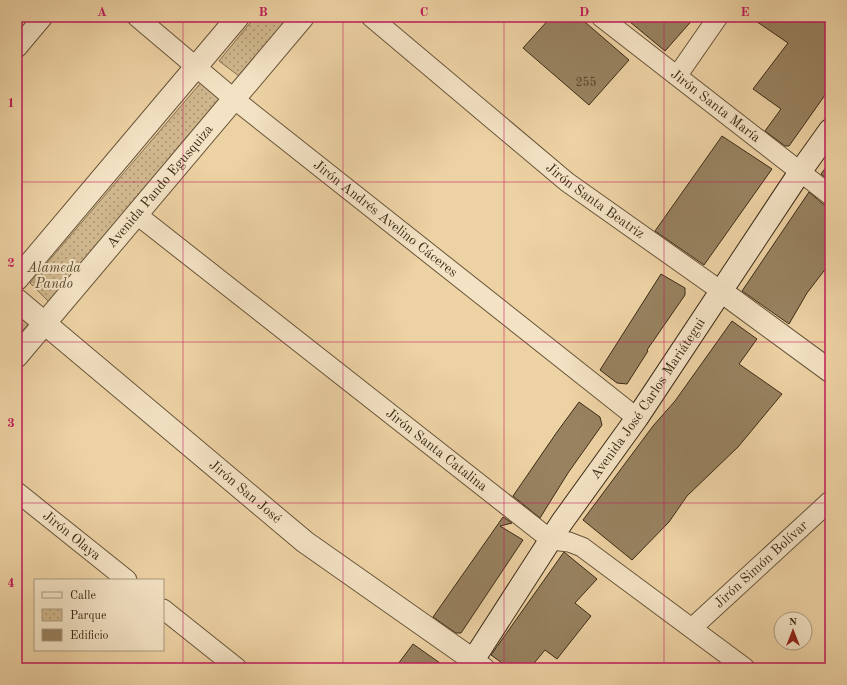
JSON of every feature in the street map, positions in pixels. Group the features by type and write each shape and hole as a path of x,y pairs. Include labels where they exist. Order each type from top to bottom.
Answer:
{"street":[{"path":"17,48 42,17"},
{"name":"Jirón Andrés Avelino Cáceres","path":"137,17 234,99 637,418"},
{"path":"17,279 238,17"},
{"name":"Avenida Pando Egusquiza","path":"17,356 303,17"},
{"name":"Jirón Santa Beatriz","path":"371,17 567,182 721,291 830,371"},
{"name":"Jirón Santa María","path":"601,17 830,195"},
{"path":"677,76 718,17"},
{"name":"Avenida José Carlos Mariátegui","path":"475,665 551,540 637,418 800,172 830,130"},
{"name":"Jirón Santa Catalina","path":"136,214 551,540"},
{"name":"Jirón San José","path":"17,300 304,542 475,665"},
{"name":"Jirón Olaya","path":"17,492 126,579"},
{"name":"Jirón Simón Bolívar","path":"692,628 830,501"},
{"path":"551,540 569,542 582,547 745,668"},
{"path":"164,610 237,668"}],"green space":[{"path":"255,17 290,17 239,76 219,61"},
{"name":"Alameda Pando","path":"204,79 224,96 50,303 30,283"},
{"name":"Alameda Pando","path":"17,313 29,323 17,337"}],"building":[{"path":"551,17 579,17 629,60 589,105 523,48"},
{"path":"624,17 695,17 665,51"},
{"path":"750,17 830,17 830,88 789,146 785,146 765,131 781,109 753,89 788,43"},
{"path":"722,136 772,169 704,265 655,231"},
{"path":"830,162 830,181 821,174"},
{"path":"809,192 823,204 830,206 830,263 807,293 789,324 742,291"},
{"path":"661,274 685,288 685,295 647,350 648,351 627,384 617,383 600,370"},
{"path":"732,321 757,339 739,364 782,394 738,447 687,496 669,522 632,560 583,520 653,426 675,401"},
{"path":"579,402 600,417 602,425 568,473 540,518 513,496"},
{"path":"503,517 512,523 500,526 523,540 461,633 456,633 433,617"},
{"path":"564,552 597,579 575,603 591,616 557,659 545,650 530,668 509,668 491,655"},
{"path":"413,644 447,668 395,668"}]}
